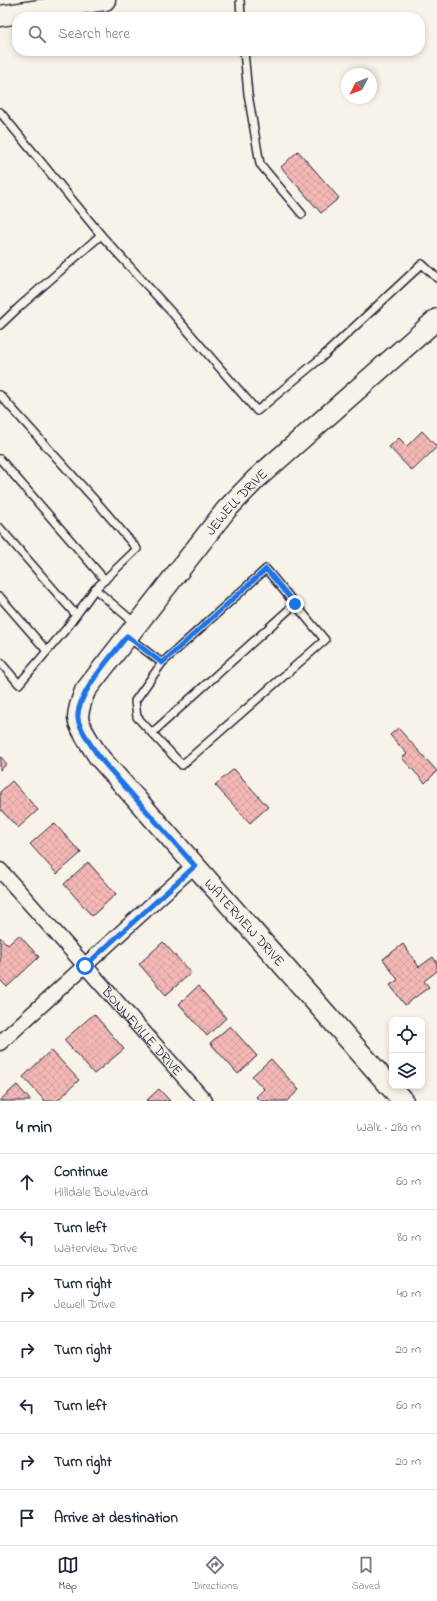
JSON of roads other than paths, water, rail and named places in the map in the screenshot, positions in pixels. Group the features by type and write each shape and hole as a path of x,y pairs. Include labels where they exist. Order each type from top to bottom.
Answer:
{"street":[{"path":"26,12 105,0"},
{"path":"0,16 12,14"},
{"name":"JEWELL DRIVE","path":"78,719 85,691 226,510 256,479 437,319"},
{"name":"WATERVIEW DRIVE","path":"78,719 88,740 99,757 403,1101"},
{"path":"0,1043 195,866"},
{"name":"BONNEVILLE DRIVE","path":"0,870 205,1101"}],"lane":[{"path":"240,0 241,12"},
{"path":"244,56 248,94 260,164 302,214"},
{"path":"0,112 101,235 174,314 258,411 321,358 422,264 437,278"},
{"path":"0,326 18,308 101,235"},
{"path":"0,394 137,549 95,589 76,615 19,684 0,662"},
{"path":"0,459 104,580"},
{"path":"0,528 76,615"},
{"path":"266,569 326,640 182,765 137,717 135,701 162,663 266,569"},
{"path":"95,589 162,663"},
{"path":"0,597 47,651"},
{"path":"152,733 295,604"}]}
